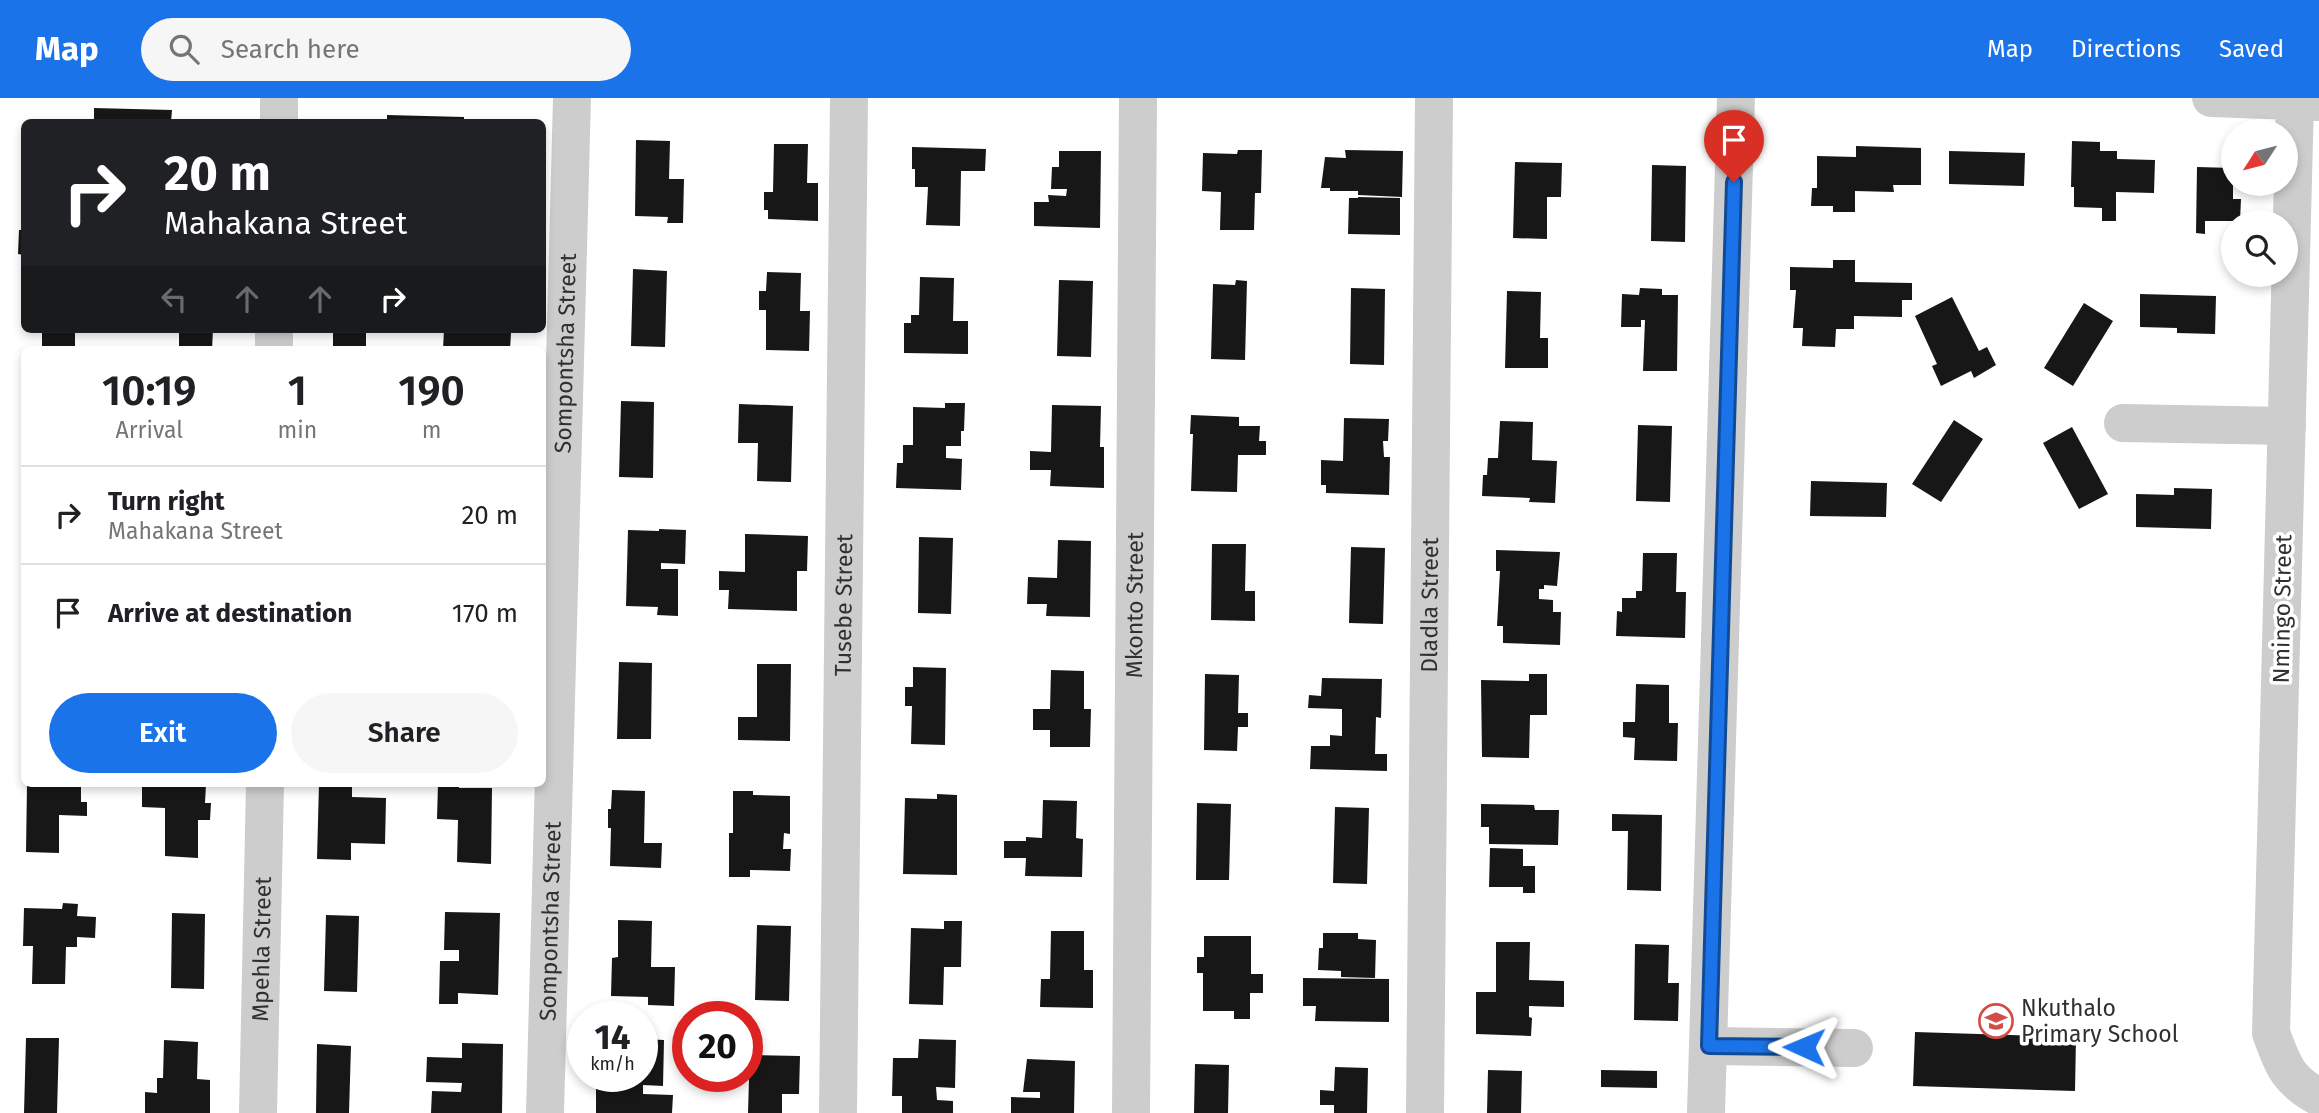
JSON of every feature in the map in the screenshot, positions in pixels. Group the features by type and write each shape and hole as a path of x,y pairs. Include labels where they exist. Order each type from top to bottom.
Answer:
{"street":[{"path":"279,98 279,119"},
{"name":"Sompontsha Street","path":"545,1113 572,98"},
{"name":"Tusebe Street","path":"838,1113 849,98"},
{"name":"Mkonto Street","path":"1131,1113 1138,98"},
{"name":"Dladla Street","path":"1426,1113 1434,98"},
{"path":"1706,1113 1736,98"},
{"path":"2211,98 2307,102"},
{"name":"Nmingo Street","path":"2307,102 2287,426 2271,1033 2283,1066 2301,1087 2319,1097"},
{"path":"2123,423 2287,426"},
{"name":"Mpehla Street","path":"258,1113 265,787"},
{"path":"1709,1046 1854,1048"}],"building":[{"path":"94,108 172,110 171,119 94,119"},
{"path":"387,115 464,117 464,119 387,119"},
{"path":"636,140 670,141 669,179 684,179 683,223 667,223 668,217 635,216"},
{"path":"2072,141 2100,142 2100,151 2117,151 2117,159 2155,160 2154,193 2116,192 2116,221 2102,221 2102,208 2074,207 2074,187 2071,187"},
{"path":"774,144 808,144 807,183 818,183 818,221 768,219 768,210 764,210 764,192 773,192"},
{"path":"1856,146 1921,148 1921,185 1893,185 1894,192 1855,191 1855,212 1833,212 1833,206 1811,206 1812,188 1817,188 1817,156 1856,157"},
{"path":"912,147 986,149 985,171 961,171 960,226 926,225 928,187 915,187"},
{"path":"1238,150 1262,150 1261,193 1255,193 1254,230 1220,230 1221,192 1202,191 1203,153 1237,154"},
{"path":"1345,150 1403,151 1402,197 1358,195 1358,191 1330,191 1330,188 1321,188 1325,157 1346,158"},
{"path":"1059,151 1101,151 1100,228 1034,226 1034,202 1049,202 1048,195 1066,196 1067,189 1051,189 1052,167 1059,167"},
{"path":"1949,151 2025,153 2024,186 1949,184"},
{"path":"1515,162 1562,163 1561,197 1547,197 1547,239 1513,238"},
{"path":"1652,165 1686,166 1685,242 1651,241"},
{"path":"2197,167 2221,168 2221,196 2241,199 2240,210 2221,210 2221,221 2205,221 2205,234 2196,233"},
{"path":"1349,198 1400,198 1400,235 1348,234"},
{"path":"19,230 21,230 21,254 18,254"},
{"path":"1833,260 1855,260 1855,282 1912,283 1912,300 1902,300 1902,317 1854,316 1854,329 1836,329 1835,347 1802,346 1803,328 1793,328 1796,290 1790,290 1790,267 1833,268"},
{"path":"633,269 667,271 665,347 631,346"},
{"path":"767,272 801,273 800,311 810,311 809,351 766,350 766,310 759,310 759,291 766,291"},
{"path":"920,277 954,278 953,321 968,321 968,354 904,353 904,323 911,323 911,315 919,315"},
{"path":"1059,280 1093,281 1091,357 1057,356"},
{"path":"1236,280 1247,281 1245,360 1211,359 1213,284 1235,285"},
{"path":"1351,288 1385,289 1384,365 1350,364"},
{"path":"1640,288 1662,289 1662,295 1678,295 1677,371 1643,371 1645,320 1641,320 1641,327 1621,327 1622,294 1639,295"},
{"path":"1507,291 1541,292 1540,338 1548,338 1548,368 1505,368"},
{"path":"2140,294 2216,296 2215,334 2177,333 2177,328 2140,327"},
{"path":"1952,297 1979,351 1987,347 1996,365 1974,378 1971,371 1941,386 1932,366 1937,364 1915,316"},
{"path":"2084,303 2113,321 2073,386 2044,368"},
{"path":"42,333 75,333 75,346 42,346"},
{"path":"179,333 213,333 212,346 179,346"},
{"path":"333,333 366,333 366,346 333,346"},
{"path":"444,333 511,333 510,346 443,346"},
{"path":"621,401 654,402 653,478 619,477"},
{"path":"945,403 965,403 961,446 946,446 946,458 962,459 961,490 896,488 897,463 903,463 903,445 913,445 913,407 945,408"},
{"path":"739,404 793,406 791,482 757,481 758,443 738,443"},
{"path":"1052,405 1101,406 1100,447 1104,447 1104,488 1050,486 1051,470 1030,470 1030,451 1051,452"},
{"path":"1191,415 1239,417 1239,426 1260,426 1259,441 1266,441 1266,455 1238,455 1237,492 1191,491"},
{"path":"1344,418 1389,419 1388,441 1383,441 1384,457 1390,457 1389,495 1326,493 1326,485 1321,485 1321,460 1343,461"},
{"path":"1954,420 1983,439 1941,502 1912,484"},
{"path":"1500,421 1533,422 1532,460 1557,461 1555,503 1529,502 1530,498 1482,496 1483,475 1487,475 1488,458 1498,458"},
{"path":"1638,425 1672,426 1670,502 1636,501"},
{"path":"2072,427 2108,494 2079,509 2043,443"},
{"path":"1811,481 1887,483 1886,517 1810,516"},
{"path":"2174,488 2212,489 2211,529 2136,527 2136,494 2174,495"},
{"path":"628,530 686,530 685,564 661,563 661,569 678,569 678,616 657,615 658,607 626,606"},
{"path":"745,534 808,536 807,571 797,571 797,611 728,609 729,590 719,590 719,571 745,572"},
{"path":"919,537 953,538 951,614 918,613"},
{"path":"1058,540 1091,541 1090,617 1046,616 1047,604 1027,604 1028,577 1057,578"},
{"path":"1212,544 1246,544 1245,591 1255,591 1255,621 1211,620"},
{"path":"1351,547 1385,548 1383,624 1349,623"},
{"path":"1496,550 1560,552 1557,586 1544,585 1544,589 1539,589 1539,599 1553,600 1553,612 1561,612 1560,645 1503,643 1503,626 1497,626 1500,571 1496,571"},
{"path":"1643,553 1677,553 1676,592 1686,592 1685,638 1616,636 1617,611 1622,612 1622,598 1636,598 1636,591 1642,591"},
{"path":"619,662 652,663 651,739 617,739"},
{"path":"757,664 791,664 790,741 738,740 738,717 757,717"},
{"path":"913,667 946,668 945,745 911,744 912,706 905,706 905,687 913,687"},
{"path":"1051,670 1084,671 1084,709 1091,709 1090,747 1050,747 1050,730 1033,730 1033,709 1050,709"},
{"path":"1205,674 1239,675 1238,713 1248,713 1248,727 1238,727 1237,751 1204,750"},
{"path":"1529,674 1547,674 1547,715 1530,715 1529,758 1482,757 1481,680 1529,681"},
{"path":"1322,678 1382,679 1381,718 1376,717 1375,754 1387,754 1387,771 1310,769 1311,746 1330,746 1330,735 1342,736 1342,709 1308,708 1309,695 1321,696"},
{"path":"1636,684 1669,685 1669,723 1678,723 1677,761 1634,760 1635,738 1623,737 1623,722 1635,722"},
{"path":"27,787 81,787 81,802 87,802 87,816 59,815 59,853 26,852"},
{"path":"142,787 206,787 205,803 211,803 210,820 198,820 198,858 165,856 165,808 142,807"},
{"path":"319,787 352,787 352,797 386,798 385,844 351,843 351,860 317,859"},
{"path":"438,787 492,788 491,864 457,862 458,820 437,819"},
{"path":"612,790 645,791 644,843 662,843 661,868 610,866 611,828 608,828 608,809 611,809"},
{"path":"733,791 753,791 753,795 790,796 790,834 784,833 783,849 791,849 790,871 750,870 750,877 729,877"},
{"path":"937,794 957,795 957,875 903,874 905,798 937,799"},
{"path":"1043,800 1077,801 1076,838 1083,839 1082,877 1025,876 1026,858 1004,858 1004,841 1026,841 1026,837 1042,838"},
{"path":"1197,803 1231,804 1229,880 1196,880"},
{"path":"1481,804 1534,805 1535,810 1559,810 1558,845 1489,844 1489,827 1481,827"},
{"path":"1335,807 1369,808 1367,884 1333,883"},
{"path":"1612,814 1662,815 1661,891 1627,890 1628,831 1612,831"},
{"path":"1490,848 1523,849 1523,866 1535,866 1535,893 1523,893 1523,887 1489,887"},
{"path":"63,903 78,904 77,916 96,917 95,938 77,937 77,947 66,947 65,984 32,984 33,946 23,946 24,908 62,909"},
{"path":"445,912 500,913 498,995 458,993 458,1004 439,1004 440,961 459,961 459,950 444,950"},
{"path":"172,913 205,914 204,989 171,988"},
{"path":"326,915 359,916 357,992 324,991"},
{"path":"618,920 652,921 651,967 675,967 672,1006 658,1005 658,1001 648,1001 648,997 611,996 612,958 618,957"},
{"path":"944,921 962,921 961,967 944,967 943,1005 909,1004 911,928 944,929"},
{"path":"757,925 791,926 789,1001 755,1000"},
{"path":"1051,931 1084,931 1084,970 1093,970 1093,1008 1040,1007 1041,979 1050,979"},
{"path":"1323,933 1358,933 1358,939 1376,940 1375,978 1341,977 1341,971 1318,970"},
{"path":"1204,936 1251,936 1251,974 1263,974 1263,993 1250,993 1250,1019 1234,1019 1234,1011 1203,1011 1203,973 1197,973 1197,957 1204,957"},
{"path":"1496,942 1530,942 1529,980 1564,981 1564,1007 1529,1006 1529,1017 1532,1018 1531,1036 1476,1034 1476,992 1496,992"},
{"path":"1635,944 1669,945 1668,983 1679,983 1678,1021 1634,1020"},
{"path":"1303,978 1389,979 1389,1022 1315,1021 1316,1006 1303,1006"},
{"path":"1915,1032 2076,1037 2075,1091 1913,1086"},
{"path":"26,1038 59,1038 57,1113 24,1113"},
{"path":"919,1039 956,1040 955,1088 936,1087 937,1100 953,1101 953,1113 902,1113 902,1096 892,1096 893,1058 918,1058"},
{"path":"164,1040 198,1042 197,1079 210,1080 210,1113 145,1113 145,1092 157,1093 157,1078 163,1078"},
{"path":"658,1040 664,1040 663,1086 658,1086"},
{"path":"462,1043 503,1044 502,1113 431,1113 432,1091 461,1092 462,1083 426,1082 427,1057 462,1058"},
{"path":"317,1044 351,1046 349,1113 316,1113"},
{"path":"763,1055 800,1056 799,1094 782,1094 782,1113 748,1113 749,1092 763,1092"},
{"path":"1027,1059 1075,1061 1074,1113 1011,1113 1011,1097 1040,1098 1040,1092 1023,1092"},
{"path":"1195,1064 1229,1065 1228,1113 1194,1113"},
{"path":"1335,1067 1368,1068 1367,1113 1334,1113 1334,1105 1320,1105 1320,1090 1334,1091"},
{"path":"1488,1070 1522,1071 1521,1113 1487,1113"},
{"path":"1601,1070 1657,1071 1657,1088 1601,1087"},
{"path":"596,1092 673,1095 672,1113 596,1113"}],"place":[{"name":"Nkuthalo Primary School","path":"1996,1021"}],"route":[{"path":"1734,182 1709,1046 1804,1047"}]}
